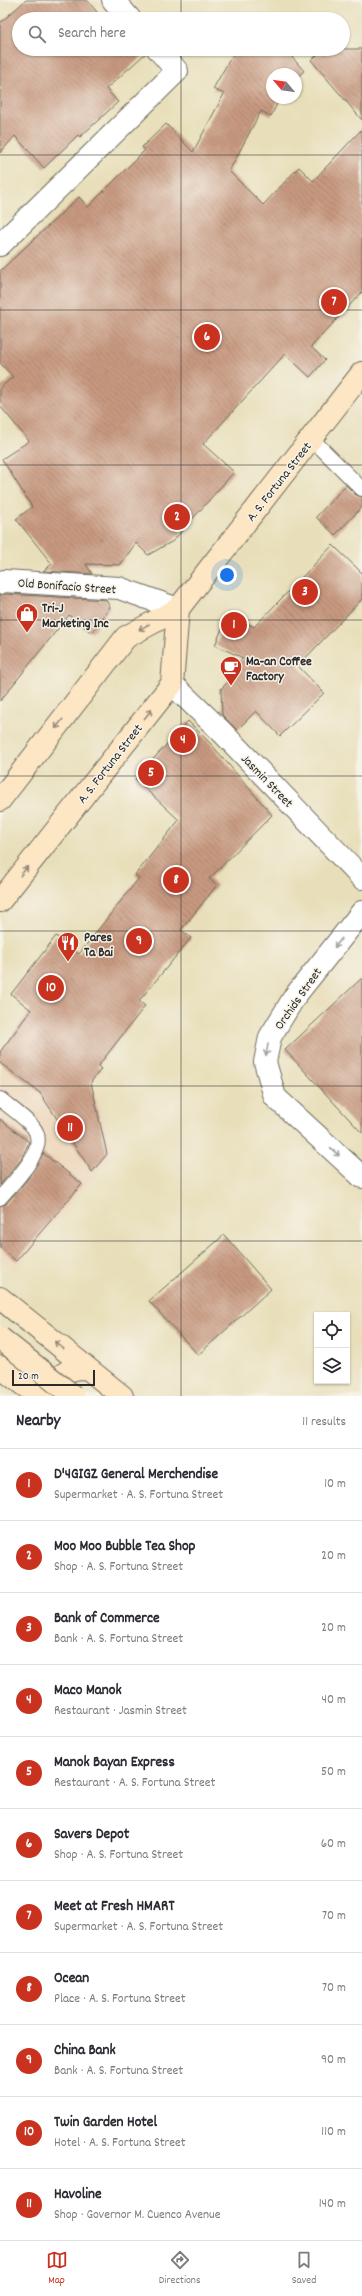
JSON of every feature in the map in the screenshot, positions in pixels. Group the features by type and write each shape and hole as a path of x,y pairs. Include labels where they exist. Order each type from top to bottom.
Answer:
{"main road":[{"name":"A. S. Fortuna Street","path":"0,800 126,637 178,609 362,373"},
{"path":"172,684 178,609"},
{"name":"A. S. Fortuna Street","path":"0,901 172,684"},
{"path":"0,1298 122,1396"},
{"path":"0,1338 73,1396"},
{"path":"0,1367 38,1396"},
{"path":"52,1396 53,1387 61,1375 73,1368 87,1368"}],"street":[{"path":"113,0 124,12"},
{"path":"0,246 177,70 164,56"},
{"name":"Old Bonifacio Street","path":"0,582 4,581 119,588 178,609"},
{"name":"Jasmin Street","path":"172,684 226,736 362,878"},
{"name":"Orchids Street","path":"362,912 295,996 270,1037 265,1062 275,1097 362,1177"}],"lane":[{"path":"311,438 362,489"},
{"path":"0,1099 34,1128 38,1142 35,1156 0,1198"}],"shaded area":[{"path":"0,1065 43,1096 95,1090 115,1152 15,1270 0,1259"}],"building":[{"path":"26,0 87,0 97,12 12,12"},
{"path":"12,12 12,56 143,56 106,89 118,102 80,137 78,135 44,168 15,136 0,153 0,23"},
{"path":"350,49 362,49 362,120 311,60 316,56 350,56"},
{"path":"233,56 291,56 301,68 266,68 266,104 277,104 271,116 261,111 229,171 263,205 299,167 313,181 362,129 362,292 311,347 325,360 310,377 285,354 203,444 234,472 173,541 148,555 136,543 120,565 86,564 92,574 43,571 52,564 16,519 32,507 2,459 29,441 0,406 0,388 13,377 0,363 0,271 79,197 88,207 145,150 142,147 166,124 193,152 224,94 213,89"},
{"path":"346,485 356,495 362,497 362,507 335,535 316,517"},
{"path":"333,545 362,573 362,599 298,666 324,693 280,736 256,711 237,730 222,715 221,689 237,672 232,668 243,658 215,645 229,613 254,627"},
{"path":"6,594 106,600 110,607 92,633 69,615 0,701 0,595"},
{"path":"188,721 211,744 272,815 209,879 217,885 181,930 191,938 139,1001 145,1006 98,1066 101,1069 91,1082 107,1154 92,1172 40,1093 0,1063 0,1052 31,1010 11,994 56,936 79,954 139,878 135,875 179,820 135,779"},
{"path":"362,978 362,1133 285,1050"},
{"path":"0,1119 29,1142 21,1160 0,1185"},
{"path":"43,1153 82,1184 16,1261 0,1247 0,1206 6,1204 27,1180"},
{"path":"224,1235 271,1289 198,1355 149,1301"}],"place":[{"name":"Meet at Fresh HMART","path":"334,302"},
{"name":"Savers Depot","path":"207,337"},
{"name":"Moo Moo Bubble Tea Shop","path":"177,517"},
{"name":"Bank of Commerce","path":"305,592"},
{"name":"D'4GIGZ General Merchendise","path":"234,625"},
{"name":"Tri-J Marketing Inc","path":"27,634"},
{"name":"Ma-an Coffee Factory","path":"231,686"},
{"name":"Maco Manok","path":"183,740"},
{"name":"Manok Bayan Express","path":"151,773"},
{"name":"Ocean","path":"176,880"},
{"name":"China Bank","path":"139,941"},
{"name":"Pares Ta Bai","path":"68,962"},
{"name":"Twin Garden Hotel","path":"51,988"},
{"name":"Havoline","path":"70,1128"}]}
